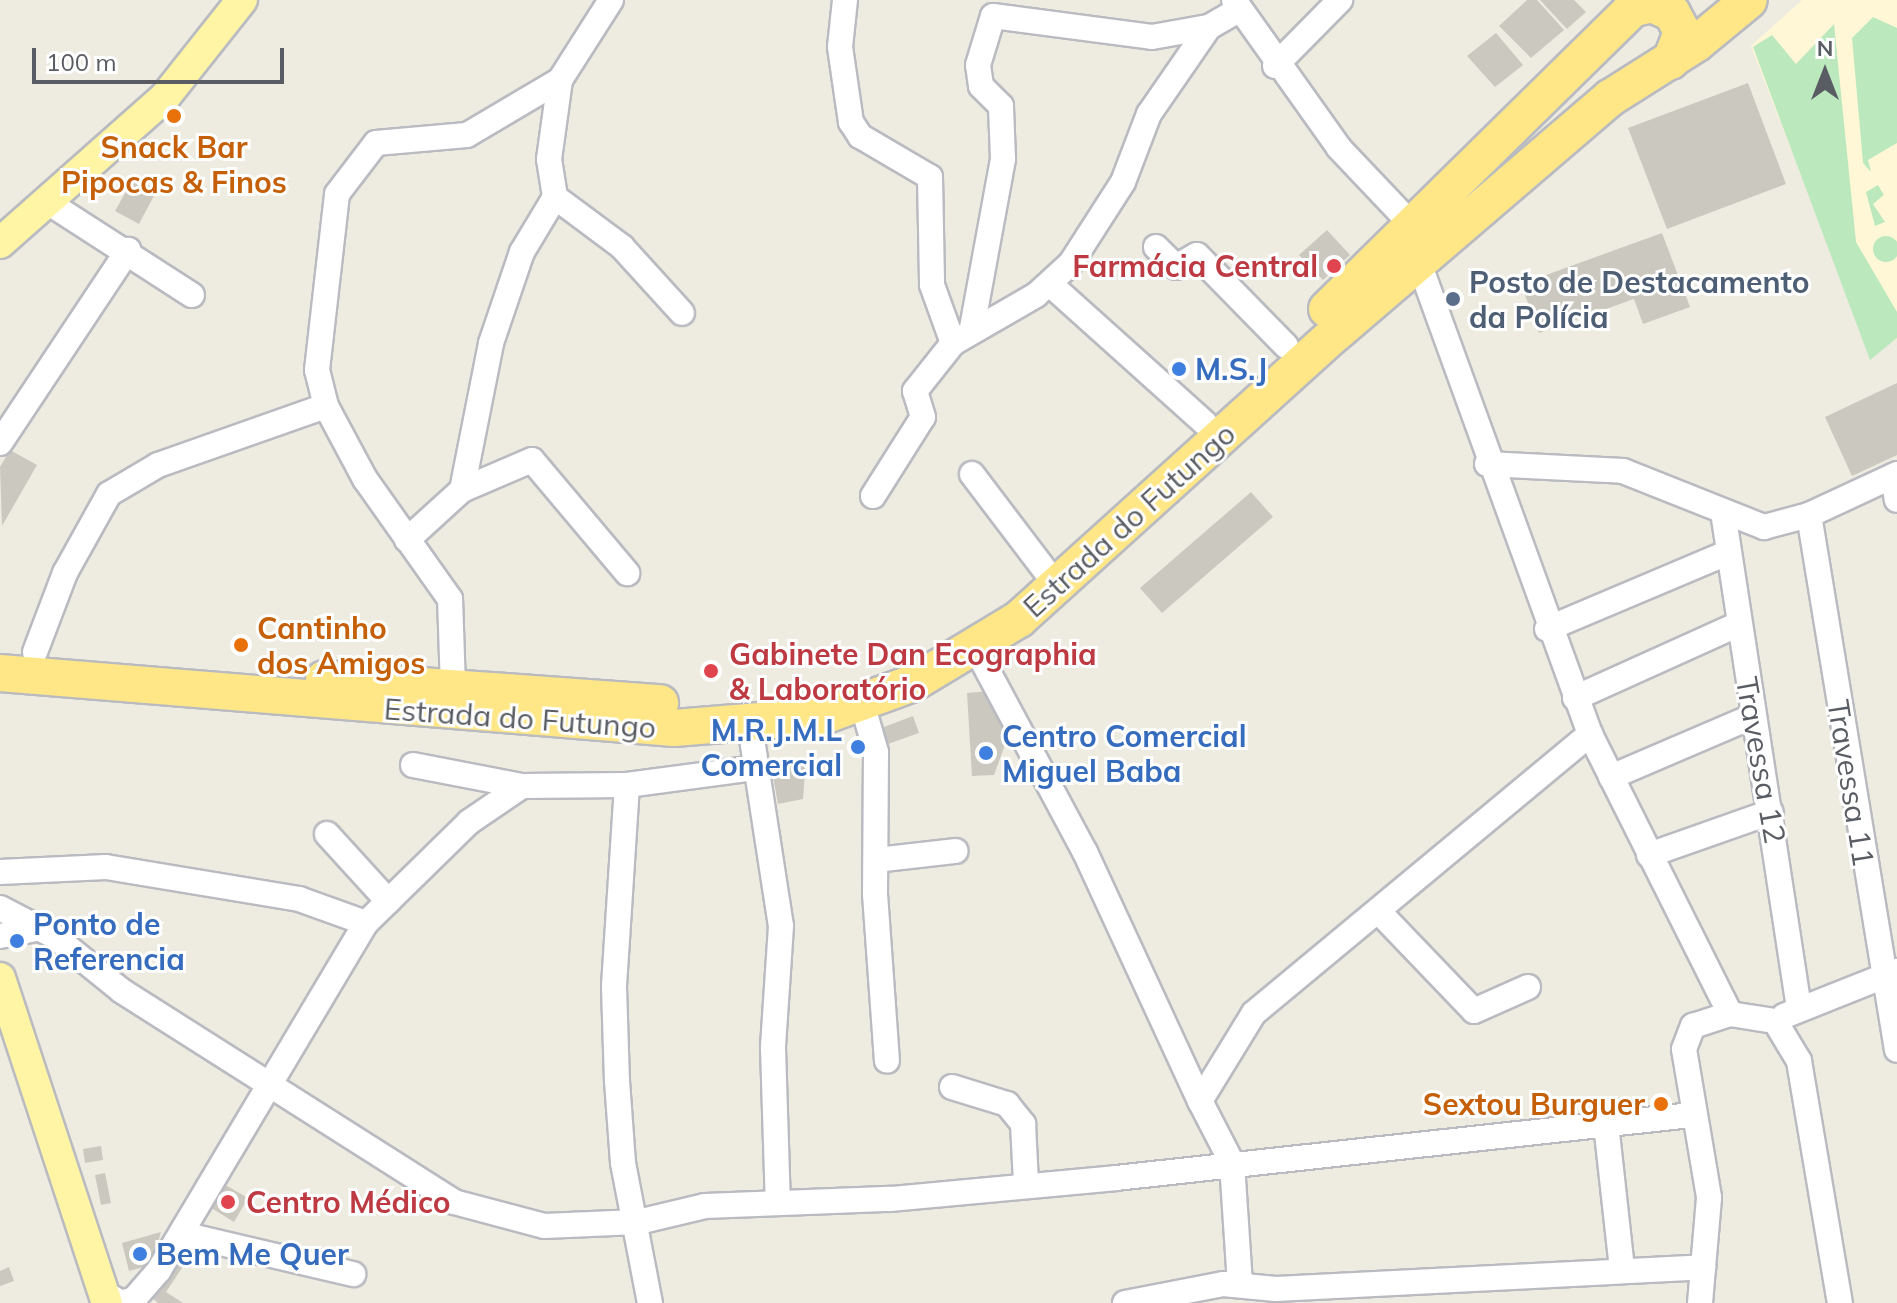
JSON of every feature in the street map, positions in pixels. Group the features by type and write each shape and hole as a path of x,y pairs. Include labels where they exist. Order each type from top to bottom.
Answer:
{"highway":[{"name":"Estrada do Futungo","path":"18,650 677,704 789,698 915,656 967,630 1045,570 1286,346 1610,98 1671,61 1749,0"},
{"path":"1627,13 1652,4 1672,13 1682,32 1671,61"},
{"name":"Estrada do Futungo","path":"0,673 484,718 750,726 862,703 976,649 1048,595 1417,246 1455,186 1627,13"}],"main road":[{"path":"0,243 49,203 165,97 242,0"},
{"path":"0,978 121,1299"}],"street":[{"path":"462,490 491,343 522,252 555,197 549,159 560,80 611,0"},
{"path":"845,0 840,47 851,122 860,136 930,177 932,285 953,343"},
{"path":"1275,66 1340,0"},
{"path":"873,496 923,417 915,391 953,343 972,328 1051,285 1100,218 1149,114 1209,27 1236,5 1275,66 1417,246 1487,464 1575,698 1649,855 1730,1014"},
{"path":"972,328 1003,159 1001,106 981,86 978,65 993,16 1152,37 1209,27"},
{"path":"453,688 450,599 407,540 326,406 317,370 321,299 337,194 351,168 391,137 467,135 560,80"},
{"path":"555,197 622,247 682,313"},
{"path":"49,203 128,250 192,295"},
{"path":"1156,247 1176,267 1197,255 1286,346"},
{"path":"0,443 128,250"},
{"path":"1051,285 1205,423"},
{"path":"18,650 109,494 158,465 326,406"},
{"path":"407,540 462,490 532,460 627,573"},
{"path":"1487,464 1623,471 1764,527 1809,515 1896,483"},
{"path":"972,474 1045,570"},
{"name":"Travessa 12","path":"1723,512 1737,625 1771,812 1799,1008"},
{"name":"Travessa 11","path":"1809,515 1890,974 1897,1050"},
{"path":"1547,629 1727,553"},
{"path":"1575,698 1737,625"},
{"path":"976,649 1085,852 1200,1101 1232,1163 1228,1290"},
{"path":"862,703 876,752 876,860 887,1061"},
{"path":"1611,777 1753,716"},
{"path":"750,726 754,768 781,926 773,1048 778,1203"},
{"path":"1200,1101 1276,989 1381,914 1590,734"},
{"path":"413,765 522,786 627,785 754,768"},
{"path":"627,785 614,987 620,1139 638,1222 650,1303"},
{"path":"121,1299 182,1234 366,923 469,822 522,786"},
{"path":"1649,855 1771,812"},
{"path":"327,834 388,901"},
{"path":"876,860 955,851"},
{"path":"0,872 106,867 299,899 366,923"},
{"path":"0,908 41,928 122,991 272,1082 354,1141 479,1213 544,1226 638,1222 705,1206 1026,1184 1691,1115"},
{"path":"1381,914 1474,1011 1484,1013 1528,987"},
{"path":"0,936 41,928"},
{"path":"1700,1303 1709,1197 1691,1115 1686,1036 1693,1026 1730,1014 1775,1021 1799,1008 1890,974"},
{"path":"1775,1021 1799,1061 1840,1303"},
{"path":"952,1087 1007,1104 1023,1124 1026,1184"},
{"path":"1606,1124 1622,1269"},
{"path":"182,1234 353,1274"},
{"path":"1125,1303 1228,1290 1276,1296 1622,1269 1703,1267"}],"shaded area":[{"path":"1802,0 1897,0 1897,339 1871,355 1751,46"}],"green space":[{"path":"1873,17 1897,28 1897,143 1868,160 1871,172 1863,163 1852,38"},
{"path":"1834,24 1856,242 1897,312 1897,338 1870,360 1753,47 1772,35 1796,64"},
{"path":"1878,185 1884,195 1873,204 1885,222 1875,226 1866,192"},
{"path":"1886,236 1895,240 1899,249 1895,258 1886,262 1877,258 1873,249 1877,240"}],"building":[{"path":"1527,0 1537,0 1564,30 1531,58 1499,26"},
{"path":"1540,0 1574,0 1586,12 1567,29"},
{"path":"1496,33 1523,65 1495,87 1467,56"},
{"path":"1748,83 1786,184 1667,229 1628,128"},
{"path":"134,177 157,190 139,224 115,211"},
{"path":"1327,230 1350,255 1323,280 1299,255"},
{"path":"1662,233 1690,307 1643,324 1634,299 1539,333 1521,284"},
{"path":"1897,383 1897,455 1852,476 1825,417"},
{"path":"10,450 37,465 2,526 0,467"},
{"path":"1251,492 1273,517 1162,613 1140,588"},
{"name":"Centro Comercial Miguel Baba","path":"989,691 1010,731 994,775 972,776 967,693"},
{"path":"913,716 919,733 882,746 876,730"},
{"path":"806,759 803,799 778,804 771,766"},
{"path":"101,1146 103,1160 85,1163 83,1149"},
{"path":"105,1173 111,1203 101,1205 95,1175"},
{"name":"Centro Médico","path":"222,1183 248,1198 234,1222 208,1206"},
{"name":"Bem Me Quer","path":"161,1232 151,1265 129,1271 122,1243"},
{"path":"173,1257 184,1265 166,1292 183,1303 158,1303 151,1297"},
{"path":"9,1267 14,1281 0,1286 0,1271"}],"place":[{"name":"Snack Bar Pipocas & Finos","path":"174,116"},
{"name":"Farmácia Central","path":"1334,266"},
{"name":"Posto de Destacamento da Polícia","path":"1453,299"},
{"name":"M.S.J","path":"1179,369"},
{"name":"Cantinho dos Amigos","path":"241,645"},
{"name":"Gabinete Dan Ecographia & Laboratório","path":"711,671"},
{"name":"M.R.J.M.L Comercial","path":"858,747"},
{"name":"Centro Comercial Miguel Baba","path":"986,753"},
{"name":"Ponto de Referencia","path":"17,941"},
{"name":"Sextou Burguer","path":"1661,1104"},
{"name":"Centro Médico","path":"228,1202"},
{"name":"Bem Me Quer","path":"140,1254"}]}
